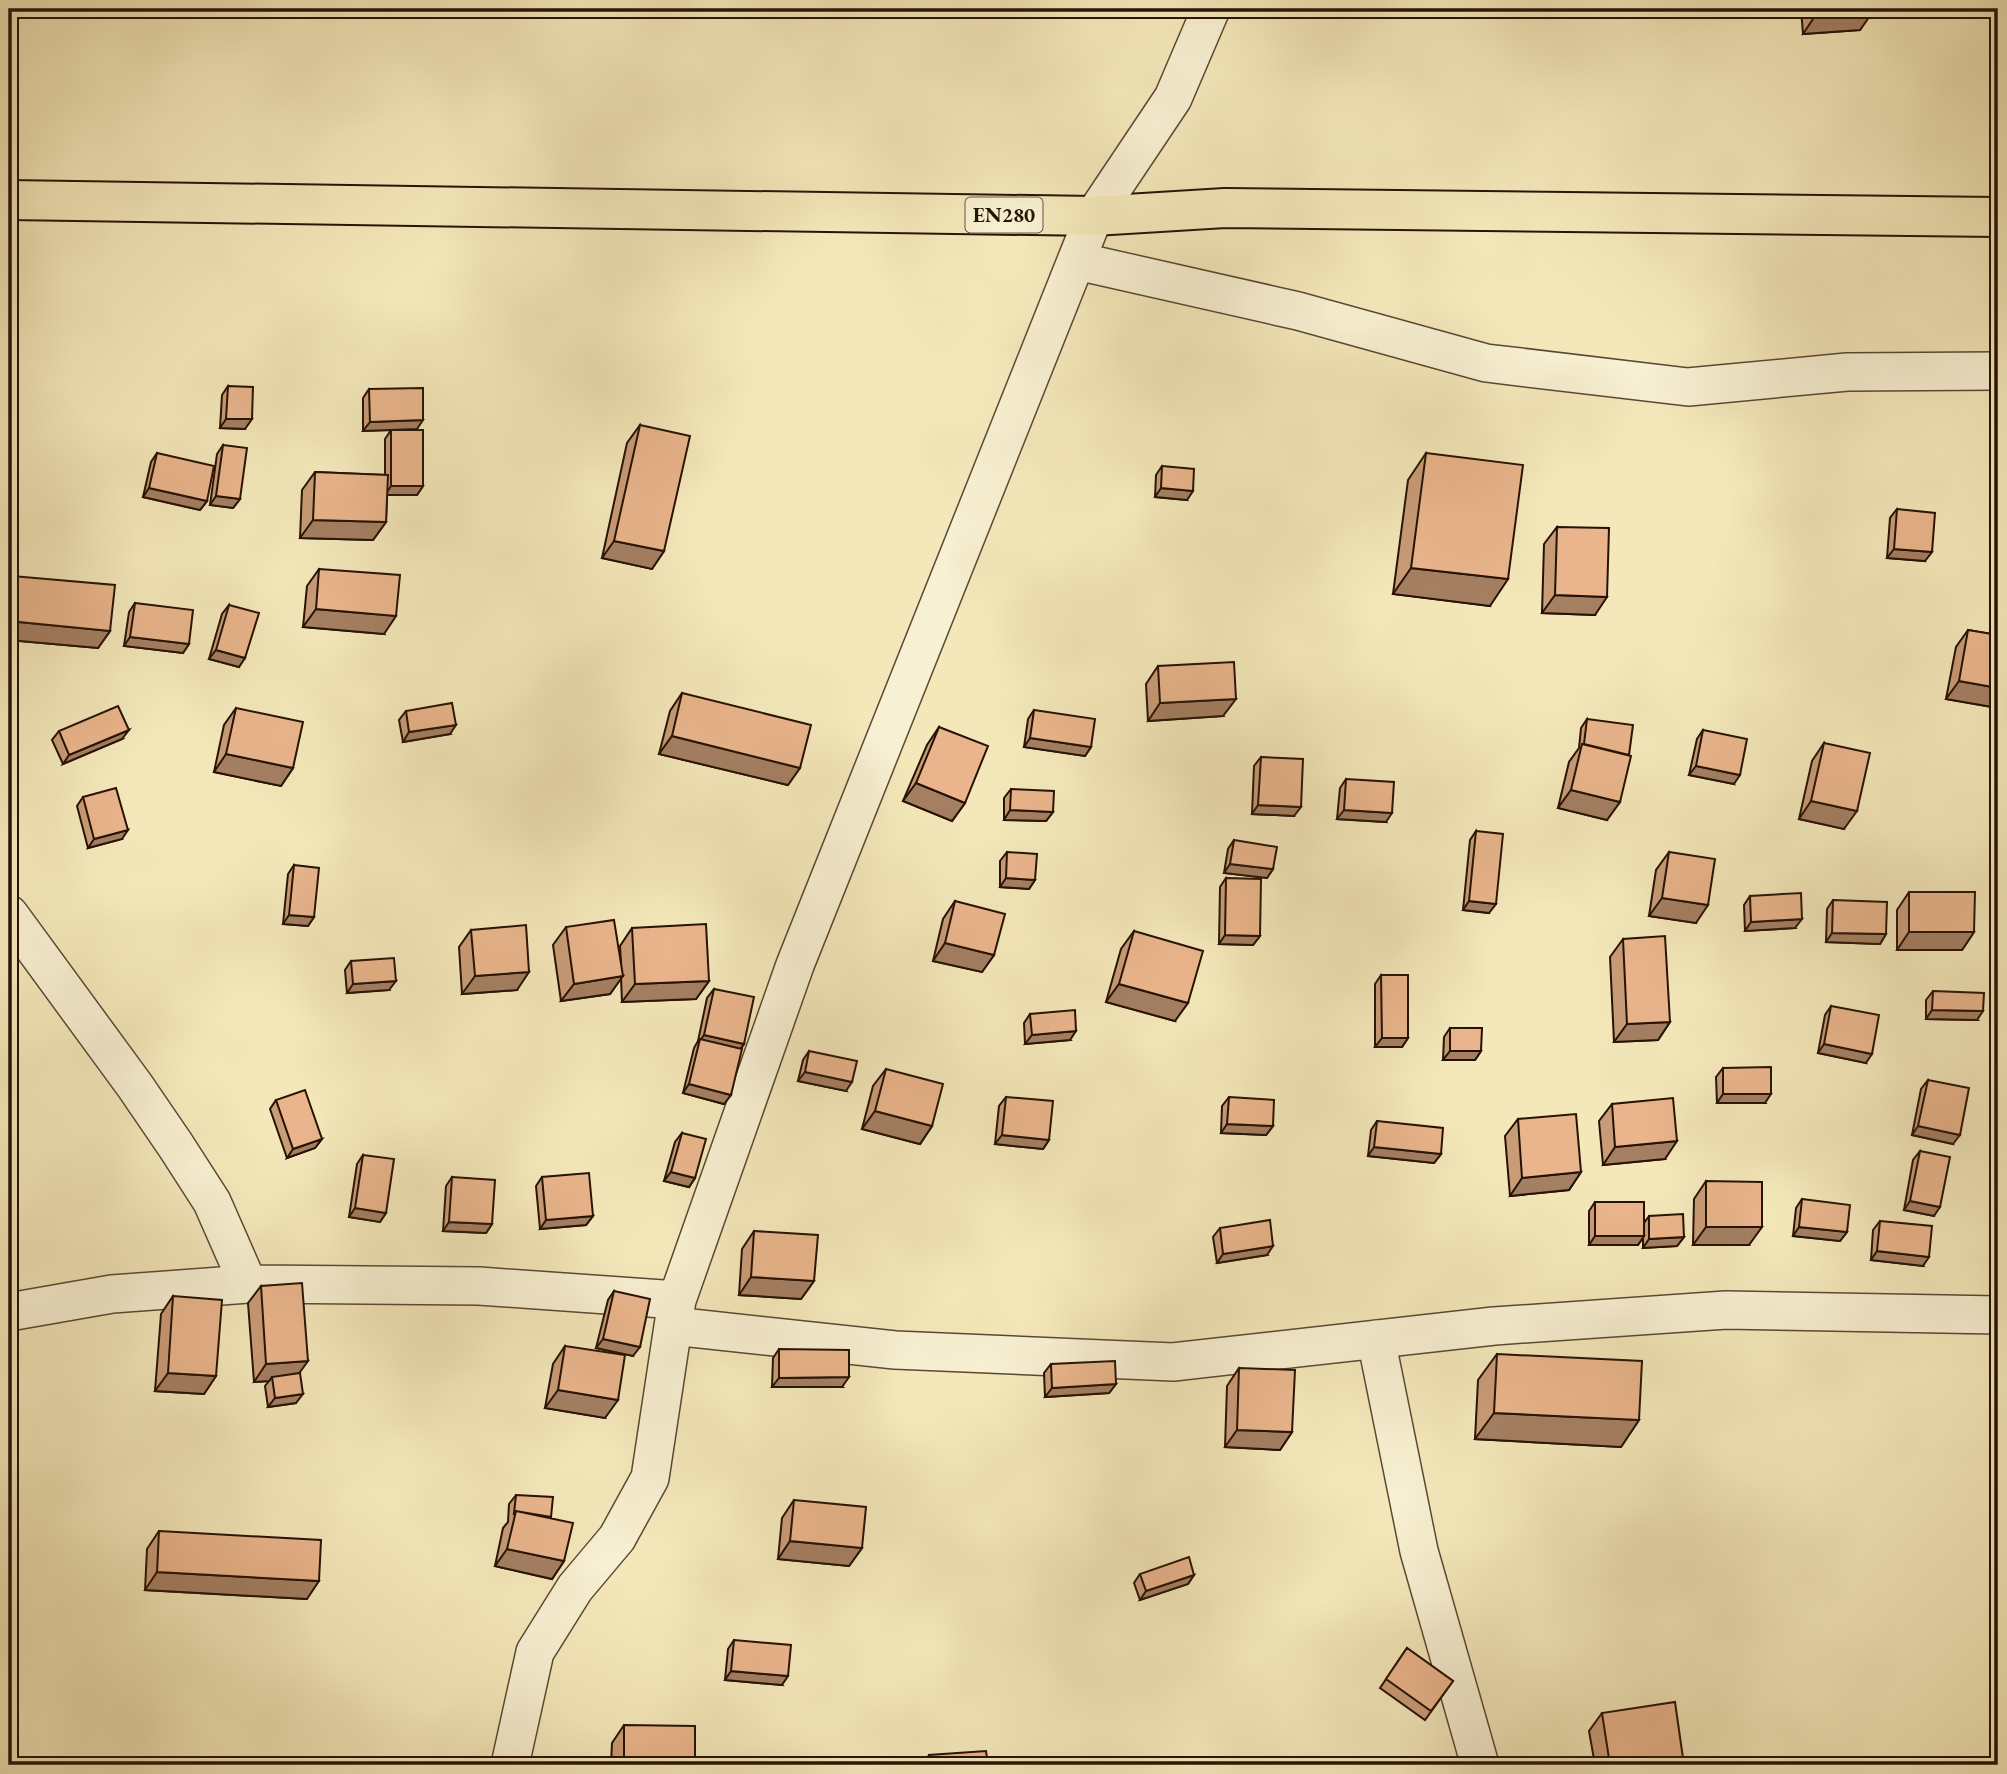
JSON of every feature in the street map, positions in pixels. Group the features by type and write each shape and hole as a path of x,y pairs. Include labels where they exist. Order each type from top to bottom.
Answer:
{"main road":[{"name":"EN280","path":"9,200 1094,216 1225,208 1998,217"}],"street":[{"path":"510,1765 535,1652 575,1588 617,1538 650,1478 675,1313 795,965 1094,216 1173,98 1211,9"},
{"path":"1077,261 1298,311 1500,365 1688,387 1847,372 1998,371"},
{"path":"9,914 176,1146 212,1202 248,1284"},
{"path":"9,1312 112,1294 248,1284 479,1286 675,1313 895,1350 1173,1362 1494,1326 1726,1310 1998,1315"},
{"path":"1376,1339 1419,1551 1480,1765"}],"building":[{"path":"1815,9 1872,9 1872,13 1815,16"},
{"path":"228,386 253,387 252,419 226,419"},
{"path":"423,388 423,420 370,422 369,389"},
{"path":"640,425 690,436 664,551 614,541"},
{"path":"391,430 423,430 423,486 391,486"},
{"path":"223,445 247,448 240,499 216,496"},
{"path":"157,453 214,466 207,501 149,488"},
{"path":"1426,453 1523,465 1508,579 1411,568"},
{"path":"1162,466 1194,469 1193,491 1161,488"},
{"path":"315,472 388,475 386,522 313,520"},
{"path":"1897,509 1935,513 1932,552 1894,549"},
{"path":"1557,527 1609,528 1607,597 1555,595"},
{"path":"319,569 400,575 396,616 316,609"},
{"path":"12,576 115,585 110,631 9,621"},
{"path":"135,603 193,610 189,644 130,637"},
{"path":"229,605 259,613 245,658 216,650"},
{"path":"1968,630 1998,635 1998,688 1959,681"},
{"path":"1234,662 1236,699 1160,703 1158,666"},
{"path":"682,693 811,725 800,768 672,736"},
{"path":"452,703 456,725 409,732 406,711"},
{"path":"118,706 129,730 69,755 59,731"},
{"path":"236,708 303,722 293,768 226,754"},
{"path":"1034,710 1095,719 1091,747 1030,738"},
{"path":"1587,719 1633,725 1629,755 1584,744"},
{"path":"939,727 988,746 965,803 916,783"},
{"path":"1703,730 1747,739 1740,775 1696,766"},
{"path":"1824,743 1870,753 1857,811 1811,801"},
{"path":"1582,744 1631,756 1620,802 1571,790"},
{"path":"1261,757 1303,759 1301,807 1258,805"},
{"path":"1346,779 1394,782 1392,813 1344,810"},
{"path":"116,788 128,830 94,839 83,797"},
{"path":"1011,789 1054,791 1053,812 1010,810"},
{"path":"1476,831 1503,834 1496,904 1469,901"},
{"path":"1234,840 1277,847 1273,869 1230,864"},
{"path":"1007,852 1037,854 1035,880 1006,878"},
{"path":"1669,852 1715,859 1708,905 1662,898"},
{"path":"294,865 319,868 314,917 289,915"},
{"path":"1226,878 1261,879 1260,936 1225,935"},
{"path":"1909,892 1975,892 1974,932 1909,932"},
{"path":"1801,893 1802,919 1751,922 1750,896"},
{"path":"1833,900 1887,902 1886,934 1832,933"},
{"path":"955,901 1005,914 994,955 945,943"},
{"path":"614,920 623,976 574,984 566,927"},
{"path":"706,924 709,981 635,984 632,928"},
{"path":"526,925 529,972 475,976 471,930"},
{"path":"1134,931 1203,951 1188,1003 1119,984"},
{"path":"1665,936 1670,1022 1627,1024 1623,939"},
{"path":"394,958 396,981 353,984 351,961"},
{"path":"1381,975 1408,975 1408,1038 1382,1038"},
{"path":"714,989 754,997 744,1044 704,1035"},
{"path":"1933,991 1984,993 1983,1011 1932,1010"},
{"path":"1831,1006 1879,1015 1872,1054 1824,1044"},
{"path":"1075,1010 1076,1031 1032,1035 1030,1014"},
{"path":"1450,1028 1482,1028 1481,1051 1450,1051"},
{"path":"700,1039 742,1049 731,1095 689,1084"},
{"path":"809,1051 857,1061 852,1082 805,1072"},
{"path":"1771,1067 1771,1094 1723,1094 1723,1068"},
{"path":"886,1069 943,1084 932,1126 875,1111"},
{"path":"1928,1080 1969,1088 1960,1135 1918,1126"},
{"path":"305,1090 322,1139 293,1149 276,1100"},
{"path":"1006,1097 1053,1101 1049,1140 1002,1135"},
{"path":"1229,1097 1274,1100 1273,1126 1227,1124"},
{"path":"1673,1098 1677,1141 1615,1147 1612,1104"},
{"path":"1576,1114 1581,1172 1522,1178 1518,1119"},
{"path":"1377,1121 1443,1128 1441,1154 1374,1147"},
{"path":"682,1133 706,1139 695,1178 671,1172"},
{"path":"1920,1151 1950,1157 1940,1207 1910,1201"},
{"path":"363,1155 394,1159 386,1213 355,1208"},
{"path":"589,1173 593,1216 546,1220 542,1177"},
{"path":"452,1177 495,1180 492,1224 449,1222"},
{"path":"1706,1181 1762,1182 1762,1227 1706,1227"},
{"path":"1802,1199 1850,1205 1847,1232 1799,1227"},
{"path":"1595,1202 1644,1202 1644,1236 1595,1236"},
{"path":"1683,1214 1684,1237 1649,1239 1649,1216"},
{"path":"1270,1220 1273,1246 1223,1254 1220,1228"},
{"path":"1880,1221 1932,1226 1929,1257 1877,1251"},
{"path":"754,1231 818,1235 814,1281 751,1277"},
{"path":"302,1283 308,1361 266,1364 261,1286"},
{"path":"614,1291 650,1299 640,1347 603,1339"},
{"path":"173,1296 222,1300 216,1376 168,1373"},
{"path":"565,1346 625,1355 618,1400 558,1390"},
{"path":"779,1349 849,1350 849,1377 779,1378"},
{"path":"1497,1354 1642,1361 1639,1420 1494,1413"},
{"path":"1115,1361 1116,1384 1052,1388 1051,1364"},
{"path":"1239,1368 1295,1370 1292,1432 1237,1430"},
{"path":"300,1373 303,1394 275,1398 272,1377"},
{"path":"516,1495 553,1497 551,1517 516,1511 514,1513"},
{"path":"794,1500 866,1507 862,1548 790,1541"},
{"path":"516,1511 573,1523 564,1561 507,1549"},
{"path":"159,1531 321,1540 319,1581 157,1572"},
{"path":"1189,1557 1194,1575 1146,1591 1140,1574"},
{"path":"734,1640 791,1645 788,1676 731,1671"},
{"path":"1407,1648 1453,1681 1431,1711 1386,1679"},
{"path":"1675,1702 1684,1765 1610,1765 1602,1713"},
{"path":"624,1725 695,1726 695,1765 624,1765"},
{"path":"986,1751 988,1765 930,1765 929,1755"}]}
